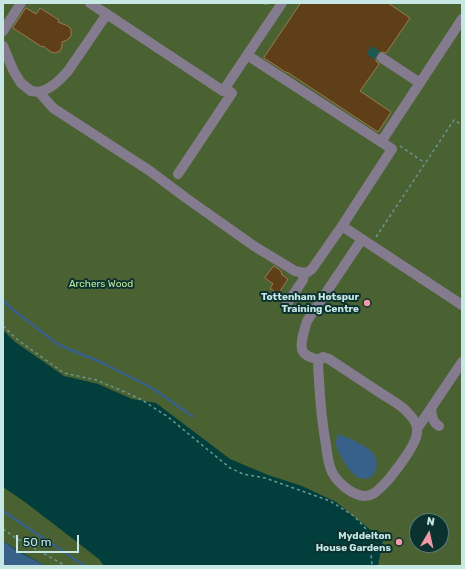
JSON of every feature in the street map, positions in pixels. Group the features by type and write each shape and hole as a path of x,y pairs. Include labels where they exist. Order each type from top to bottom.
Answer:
{"lane":[{"path":"3,31 21,3"},
{"path":"90,3 223,91 282,3"},
{"path":"3,46 14,72 21,83 31,91 44,91 55,85 65,75 107,14"},
{"path":"381,142 462,19"},
{"path":"39,92 53,108 150,171 254,246 295,270 304,273 308,272 312,269 342,226 392,149 247,54"},
{"path":"382,58 420,83"},
{"path":"178,174 232,93 225,88"},
{"path":"342,226 462,305"},
{"path":"319,360 304,354 302,351 302,343 306,325 362,239"},
{"path":"286,305 303,280 304,273"},
{"path":"323,357 329,359 404,409 409,413 417,427 415,441 408,452 392,475 370,496 355,494 341,483 332,472 327,452 321,412 319,360 323,357"},
{"path":"417,427 462,362"},
{"path":"431,408 434,421 436,425 439,426"}],"path":[{"path":"371,245 454,120 462,125"},
{"path":"392,149 397,143 425,163"},
{"path":"3,326 18,340 64,373 96,380 142,400 168,417 230,468 243,474 265,478 330,501 354,516 366,529 370,542 372,566"},
{"path":"3,529 66,566"}],"green space":[{"name":"Tottenham Hotspur Training Centre","path":"3,3 462,3 462,566 378,566 383,540 336,502 302,486 268,475 230,459 156,403 132,399 98,384 64,376 15,342 3,330"},
{"path":"3,487 99,559 104,566 46,566 3,541"}],"water":[{"path":"337,434 361,444 373,453 377,463 372,476 363,479 350,471 338,450 336,444"},
{"path":"3,541 19,552 46,566 3,566"}],"building":[{"path":"301,3 388,3 410,18 386,53 382,52 377,54 376,61 379,64 360,91 391,112 378,132 264,58"},
{"path":"26,8 36,14 40,8 59,20 58,22 70,28 71,36 62,42 60,51 55,53 51,52 13,28"},
{"path":"274,266 288,279 278,294 270,288 273,284 265,278"}],"waterway":[{"path":"3,300 12,309 59,345 103,363 152,388 192,416"},
{"path":"3,511 85,566"}],"tunnel":[{"path":"369,50 382,58"}],"place":[{"name":"Tottenham Hotspur Training Centre","path":"367,303"},
{"name":"Myddelton House Gardens","path":"399,542"}],"park label":[{"name":"Archers Wood","path":"101,284"}]}
